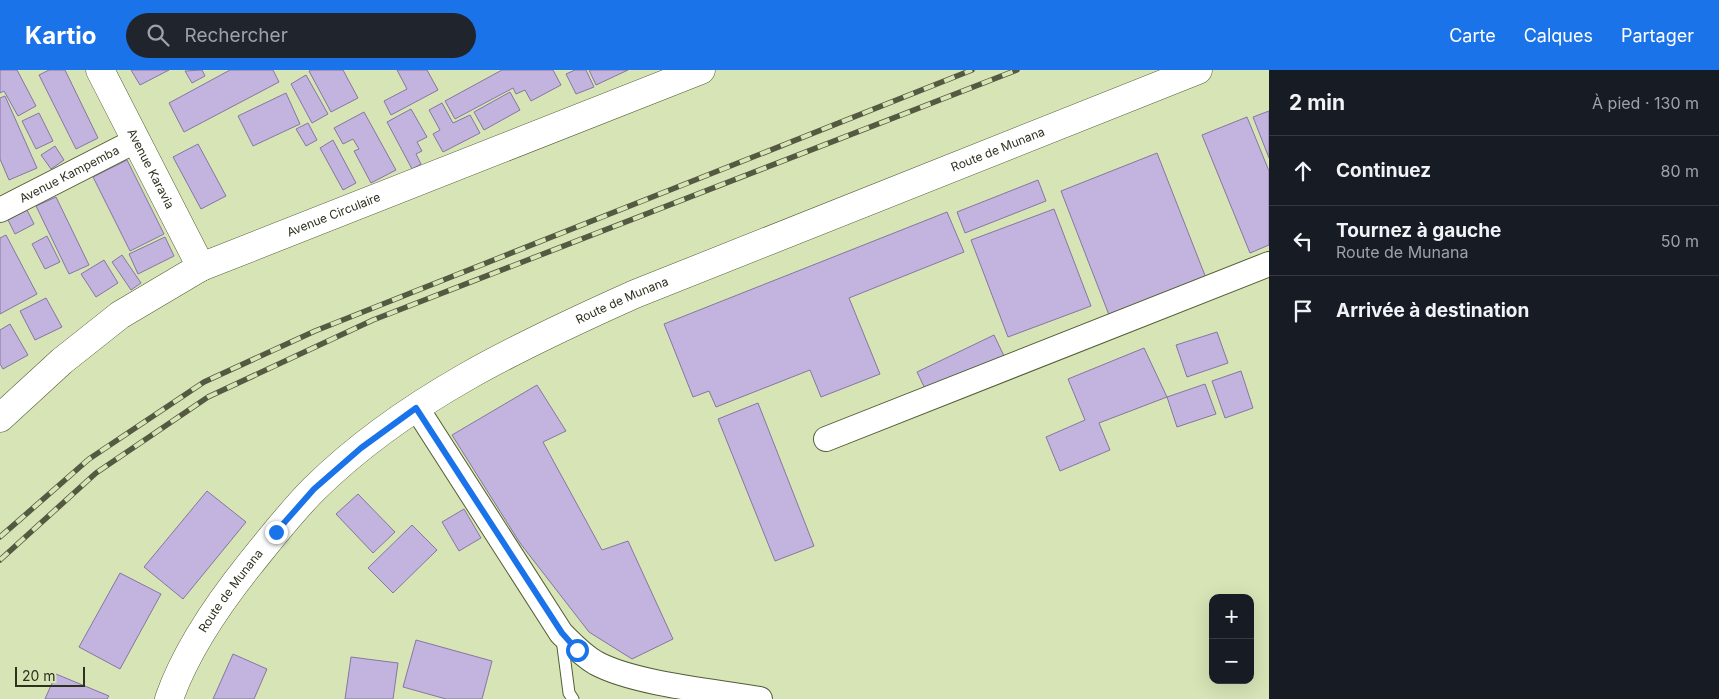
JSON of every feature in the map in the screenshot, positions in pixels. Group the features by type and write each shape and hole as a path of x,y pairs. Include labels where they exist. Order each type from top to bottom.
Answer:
{"main road":[{"name":"Avenue Karavia","path":"100,70 201,267"},
{"name":"Avenue Circulaire","path":"0,418 62,361 120,315 201,267 701,70"},
{"name":"Route de Munana","path":"169,699 176,679 205,626 240,577 276,532 320,483 361,448 416,408 486,364 551,331 635,294 1198,70"}],"street":[{"name":"Avenue Kampemba","path":"0,210 137,140"},
{"path":"826,439 1269,264"},
{"path":"416,408 562,633 577,650 595,663 613,671 760,699"}],"lane":[{"path":"562,633 569,693 573,699"}],"building":[{"path":"0,70 17,70 36,106 18,116 4,91 0,93"},
{"path":"49,70 65,70 98,138 76,149 39,75"},
{"path":"131,70 169,70 140,85"},
{"path":"202,70 205,76 192,83 185,71"},
{"path":"230,70 273,70 279,82 184,132 169,103"},
{"path":"343,70 358,98 331,112 309,71"},
{"path":"397,70 427,70 438,90 391,115 384,101 407,89"},
{"path":"502,70 553,70 561,85 531,101 525,90 516,94 513,88 455,119 445,101"},
{"path":"575,70 586,70 594,87 576,94 566,74"},
{"path":"589,70 628,70 596,85"},
{"path":"306,75 328,114 312,123 291,84"},
{"path":"510,92 520,110 484,130 474,112"},
{"path":"286,93 300,124 253,146 238,116"},
{"path":"5,96 37,168 9,180 0,159 0,98"},
{"path":"442,103 453,123 470,115 480,133 443,152 433,134 440,130 429,110"},
{"path":"411,109 427,137 417,142 422,151 416,154 421,164 412,169 387,122"},
{"path":"1269,111 1269,158 1253,117"},
{"path":"364,112 396,170 371,183 354,151 359,149 353,139 343,144 334,128"},
{"path":"39,113 53,141 36,149 22,121"},
{"path":"1247,117 1269,171 1269,245 1250,253 1202,135"},
{"path":"308,123 317,140 306,146 296,129"},
{"path":"333,140 356,183 343,190 320,148"},
{"path":"198,144 226,196 201,209 173,157"},
{"path":"55,146 64,160 51,169 41,155"},
{"path":"1157,153 1206,278 1109,315 1061,191"},
{"path":"127,160 164,234 130,251 93,177"},
{"path":"1038,180 1046,201 965,233 957,212"},
{"path":"56,197 89,265 69,274 36,206"},
{"path":"1054,209 1091,306 1008,337 971,240"},
{"path":"27,210 34,224 15,234 8,220"},
{"path":"947,212 964,252 849,298 880,374 821,397 810,370 716,407 709,391 693,397 664,324"},
{"path":"6,235 37,294 0,314 0,238"},
{"path":"47,236 60,262 45,269 32,244"},
{"path":"165,237 174,256 138,274 129,254"},
{"path":"122,255 141,283 131,290 112,262"},
{"path":"104,260 118,283 96,297 81,274"},
{"path":"46,298 62,327 35,340 20,311"},
{"path":"10,324 28,355 3,369 0,364 0,330"},
{"path":"1217,332 1228,363 1187,377 1176,345"},
{"path":"994,335 1004,356 927,393 917,372"},
{"path":"1144,348 1167,397 1099,423 1110,450 1060,471 1046,437 1085,420 1068,379"},
{"path":"1241,371 1253,408 1225,418 1212,381"},
{"path":"1205,384 1216,414 1177,427 1167,397"},
{"path":"537,385 566,431 543,442 602,550 628,541 673,639 632,659 589,632 520,543 452,435"},
{"path":"758,403 814,546 775,561 718,419"},
{"path":"207,491 246,522 183,599 144,567"},
{"path":"358,494 395,532 373,553 336,514"},
{"path":"464,509 481,538 459,551 442,522"},
{"path":"412,525 437,550 393,593 368,568"},
{"path":"120,573 161,594 120,669 79,647"},
{"path":"416,640 492,661 482,699 446,699 403,687"},
{"path":"233,654 267,669 254,699 213,699"},
{"path":"351,657 398,663 393,699 345,699"},
{"path":"56,674 109,696 107,699 45,699"}],"railway":[{"path":"0,537 89,459 204,382 315,331 972,70"},
{"path":"0,560 96,473 208,397 373,320 1017,70"}],"route":[{"path":"276,532 314,489 361,448 416,408 562,633 577,650"}]}
